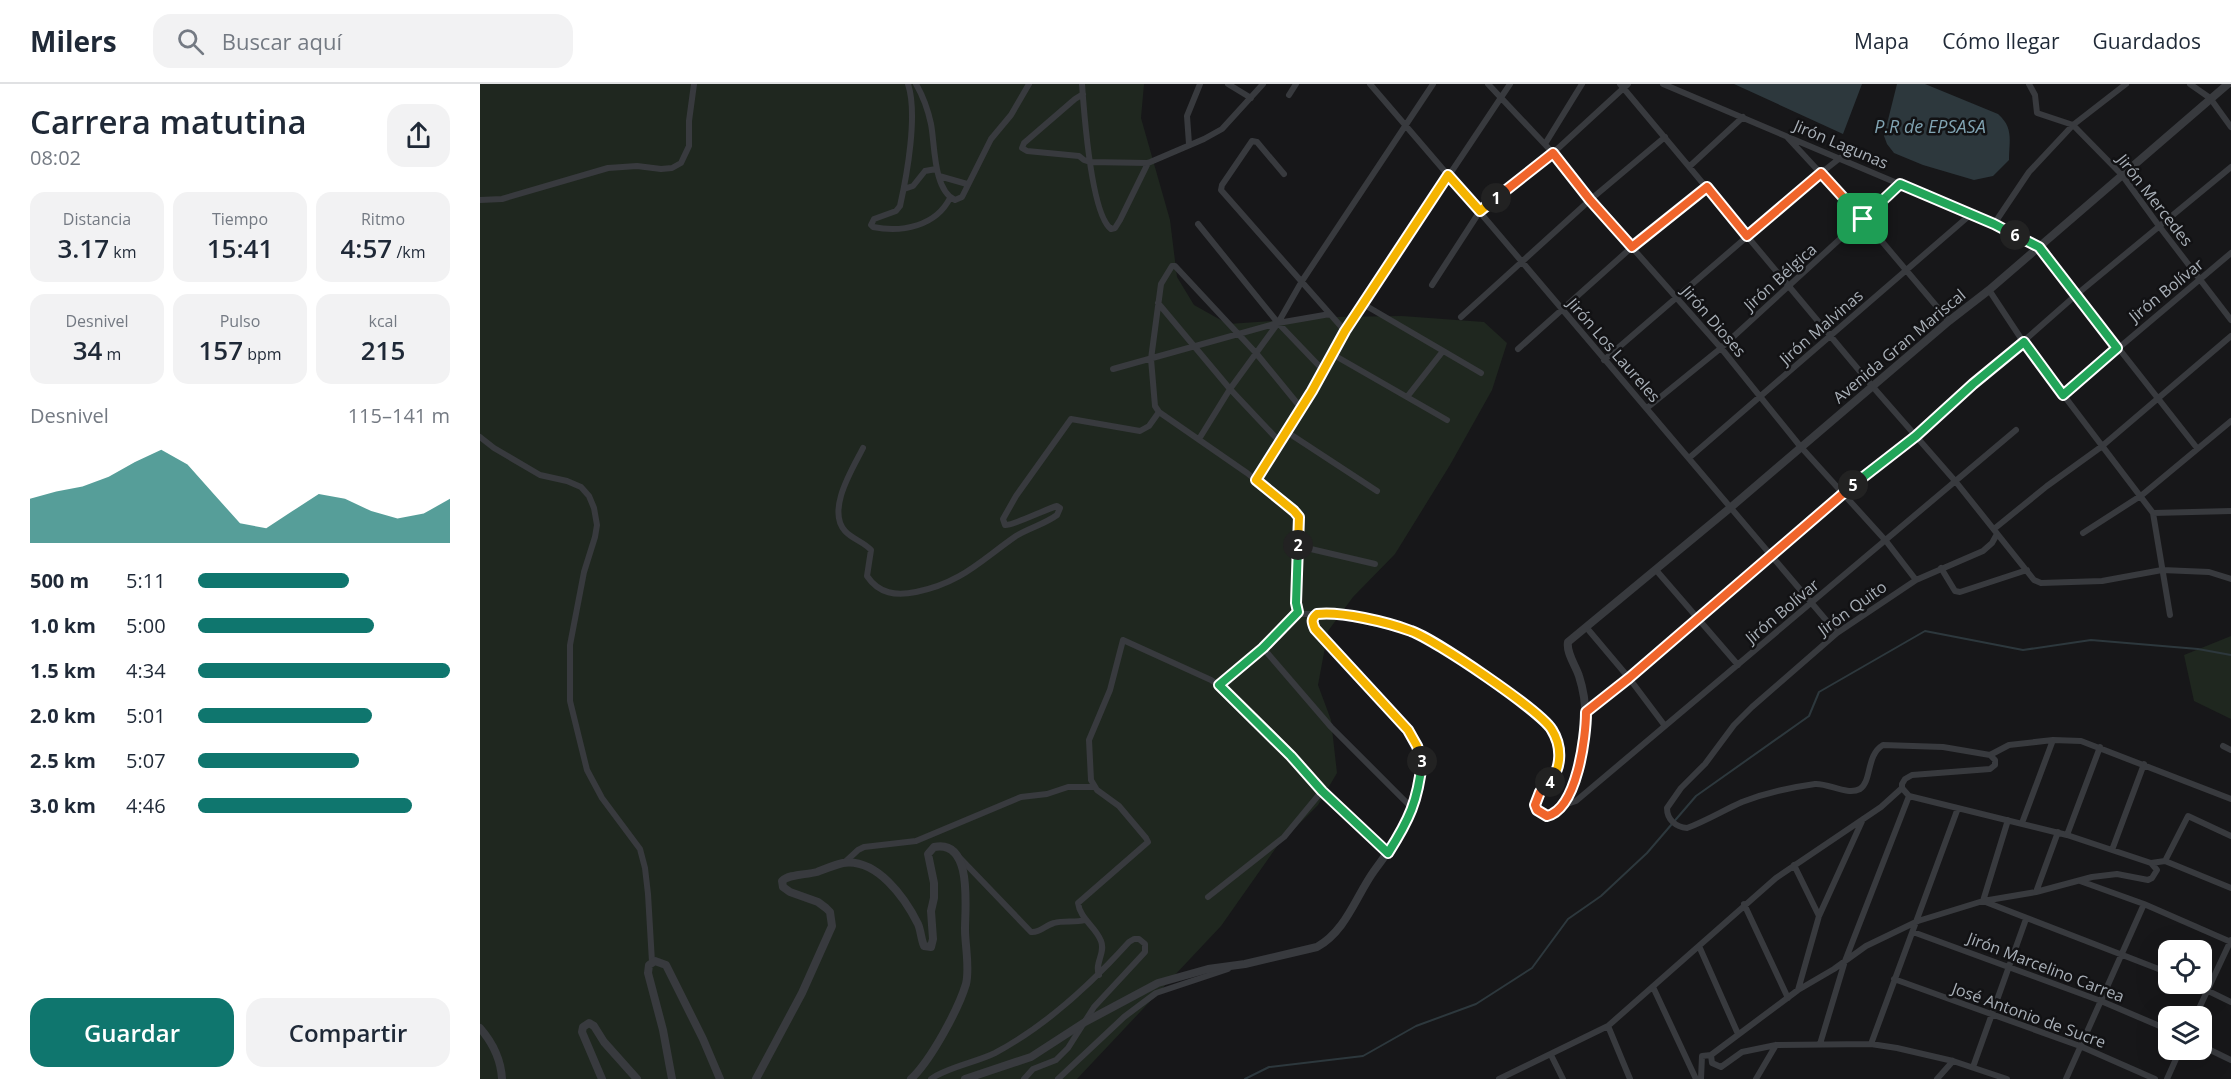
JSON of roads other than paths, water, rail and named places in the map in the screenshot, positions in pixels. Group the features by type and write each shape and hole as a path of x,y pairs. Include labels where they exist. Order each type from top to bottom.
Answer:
{"street":[{"path":"480,200 502,199 608,168 637,166 672,168 681,163 688,146 694,84"},
{"path":"908,84 912,106 904,189 900,206 896,211 874,219 871,225 895,230 918,225 942,211 950,198"},
{"path":"915,84 927,107 938,172 950,198 955,200 963,197 967,184 991,140 1011,115 1029,84"},
{"path":"1083,84 1090,162 1100,213 1104,224 1111,229 1115,228 1120,220 1148,163"},
{"path":"1189,144 1187,116 1200,84"},
{"path":"1228,84 1251,98"},
{"path":"1083,94 1074,99 1022,146 1027,151 1079,156 1090,162 1148,163 1222,129 1263,84"},
{"path":"1289,95 1296,84"},
{"name":"Jirón Los Laureles","path":"1370,84 1837,633"},
{"path":"1199,439 1230,390 1278,323 1302,281 1433,84"},
{"name":"Jirón Dioses","path":"1488,84 1553,153 1590,200 1721,348 1841,494 1886,541 1916,580"},
{"path":"1256,480 1287,432 1345,331 1510,84"},
{"path":"1545,144 1582,84"},
{"name":"Jirón Lagunas","path":"1663,84 1994,224 2039,247"},
{"name":"Jirón Mercedes","path":"2029,84 2035,95 2037,113 2073,125 2122,175 2158,226 2231,320"},
{"path":"1994,224 2029,172 2073,125 2126,84"},
{"path":"2190,84 2210,98 2231,127"},
{"name":"Avenida Gran Mariscal","path":"1586,712 1580,677 1567,645 1800,446 1989,290 2228,84"},
{"path":"1432,285 1480,211 1553,153 1624,85 1872,387 1956,482 2034,580 2041,583 2102,581 2162,570 2210,572 2231,579"},
{"path":"1690,166 1743,117"},
{"path":"1786,135 1863,219 1949,321"},
{"path":"1461,317 1590,200 1665,137"},
{"path":"1284,174 1257,142 1252,141 1221,187 1345,331"},
{"path":"1079,156 1087,144"},
{"path":"1604,360 1840,159"},
{"path":"1298,612 1356,618 1413,631 1446,650 1546,721 1558,744 1559,761 1555,776 1540,792 1535,805 1537,810 1547,816 1556,812 1578,768 1584,741 1586,712 1629,678 1841,494 1916,436 2076,295 2231,167"},
{"path":"904,189 913,186 925,171 938,172 967,184"},
{"name":"Jirón Bélgica","path":"1647,408 1721,348 1900,184"},
{"path":"1518,349 1632,247 1707,187"},
{"name":"Jirón Malvinas","path":"1689,458 1970,215"},
{"path":"1198,224 1278,323 1323,370"},
{"path":"2039,247 2197,448"},
{"name":"Jirón Bolívar","path":"2063,395 2231,254"},
{"path":"1298,612 1296,603 1299,517 1256,480 1159,412 1155,406 1151,359 1161,284 1172,266 1175,266 1239,334 1301,408"},
{"path":"1989,290 2101,447 2142,495 2153,513 2170,615"},
{"path":"1158,303 1230,390 1280,442"},
{"path":"1363,303 1481,374"},
{"path":"1113,369 1278,323 1330,314"},
{"name":"Jirón Quito","path":"1990,755 1943,747 1883,745 1872,756 1863,786 1858,790 1841,790 1834,786 1816,784 1754,798 1687,828 1679,826 1670,819 1667,813 1668,805 1705,764 1734,725 1837,633 1916,580 1983,551 1995,532 2047,486 2101,447 2231,336"},
{"path":"1407,397 1443,351"},
{"path":"1332,354 1447,420"},
{"path":"863,448 839,497 840,519 845,531 872,550 867,576 871,582 887,593 898,595 945,585 1029,528 1057,515 1060,508 1057,506 1012,525 1005,525 1003,522 1016,496 1071,419 1140,431 1149,426 1159,412"},
{"path":"2083,533 2142,495 2231,421"},
{"name":"Jirón Bolívar","path":"1561,806 1576,801 2016,430"},
{"path":"1287,432 1377,491"},
{"path":"480,437 494,448 540,475 567,481 581,487 589,496 594,508 597,525 595,537 584,572 570,645 570,701 587,770 602,798 640,849 646,876 652,962 648,973 663,1030 672,1079"},
{"path":"2153,513 2231,511"},
{"path":"1298,546 1375,564"},
{"path":"1941,568 1955,591 1960,592 2027,570"},
{"path":"1656,570 1738,665"},
{"path":"1219,685 1263,648 1298,612"},
{"path":"1058,1079 1124,1017 1156,993 1245,964 1317,946 1328,941 1342,925 1367,882 1406,825 1419,787 1422,759 1417,746 1408,730 1321,637 1312,622 1313,617 1317,614"},
{"path":"1586,627 1629,678 1665,726"},
{"path":"1099,975 1097,967 1103,950 1102,942 1084,920 1077,906 1148,842 1119,806 1094,787 1091,780 1089,740 1110,690 1123,640 1219,685 1291,756 1322,791 1388,853"},
{"path":"1263,648 1331,727 1413,809"},
{"path":"2022,823 2054,741"},
{"path":"1499,1079 1608,1026 1744,904 1794,865 1881,807 1902,789 1905,779 1919,774 1990,770 1995,765 1995,760 1990,755 2009,745 2081,741 2231,799"},
{"path":"2223,746 2231,750"},
{"path":"2067,835 2100,747"},
{"path":"2112,850 2144,764"},
{"path":"756,1079 802,993 832,926 830,912 826,908 809,897 790,892 783,887 782,881 788,876 803,876 844,863 864,847 916,841 1021,797 1047,794 1068,787 1094,787"},
{"path":"1902,789 1910,796 2058,832 2151,863 2165,861 2231,888"},
{"path":"1208,897 1284,837 1322,791"},
{"path":"1820,1044 1845,961 1910,796"},
{"path":"1871,1044 1958,808"},
{"path":"2165,861 2188,816 2231,836"},
{"path":"1798,990 1820,915 1864,819"},
{"path":"1983,901 2008,820"},
{"path":"2037,892 2058,832"},
{"path":"844,863 869,868 901,895 919,926 922,941 927,947 931,947 933,939 931,911 934,898 928,854 934,847 939,846 948,848 957,856 1031,932 1039,932 1050,924 1084,920"},
{"path":"911,1079 918,1073 938,1043 967,981 966,888 963,870 957,856"},
{"path":"1701,1079 1702,1056 1711,1057 1798,990 1866,946 1918,921 1983,901 2037,892 2117,874 2148,880 2157,870 2151,863"},
{"path":"1794,865 1820,915"},
{"path":"2079,881 2144,904 2231,941 2212,981"},
{"path":"1983,901 2158,969"},
{"path":"1744,904 1788,998"},
{"path":"2066,1079 2144,904"},
{"path":"1973,1067 2026,919"},
{"name":"Jirón Marcelino Carrea","path":"1913,932 2101,1001 2158,1025"},
{"path":"931,1079 1008,1046 1099,975 1129,942 1139,939 1145,944 1145,952 1094,1007 1068,1048 1056,1060 1033,1069 1024,1079"},
{"path":"1699,946 1738,1034"},
{"path":"652,962 660,961 666,965 720,1079"},
{"path":"965,1079 1020,1062 1085,1022 1158,983 1208,969 1245,964"},
{"name":"José Antonio de Sucre","path":"1894,980 2080,1046 2155,1079"},
{"path":"1653,987 1696,1079"},
{"path":"2212,992 2231,1002"},
{"path":"602,1079 582,1032 583,1027 589,1023 594,1026 604,1042 637,1079"},
{"path":"1608,1026 1630,1079"},
{"path":"480,1028 495,1051 502,1079"},
{"path":"1711,1057 1716,1066 1721,1067 1742,1052 1776,1046 1871,1044 1953,1061 2007,1079"},
{"path":"1758,1078 1776,1046"},
{"path":"2212,1051 2231,1060"},
{"path":"1551,1055 1563,1079"},
{"path":"2167,1079 2176,1060"},
{"path":"1937,1079 1953,1061"}],"water":[{"name":"P.R de EPSASA","path":"1734,84 1862,84 1843,134"},
{"name":"P.R de EPSASA","path":"1897,84 1925,84 1998,114 2009,130 2009,160 1993,176 1974,180 1923,165 1894,153 1884,136"}],"waterway":[{"path":"1245,1079 1269,1067 1363,1056 1416,1026 1476,1004 1532,968 1568,919 1601,896 1647,853 1696,796 1809,716 1819,692 1925,631 2023,650 2091,640 2198,649 2231,655"}]}
